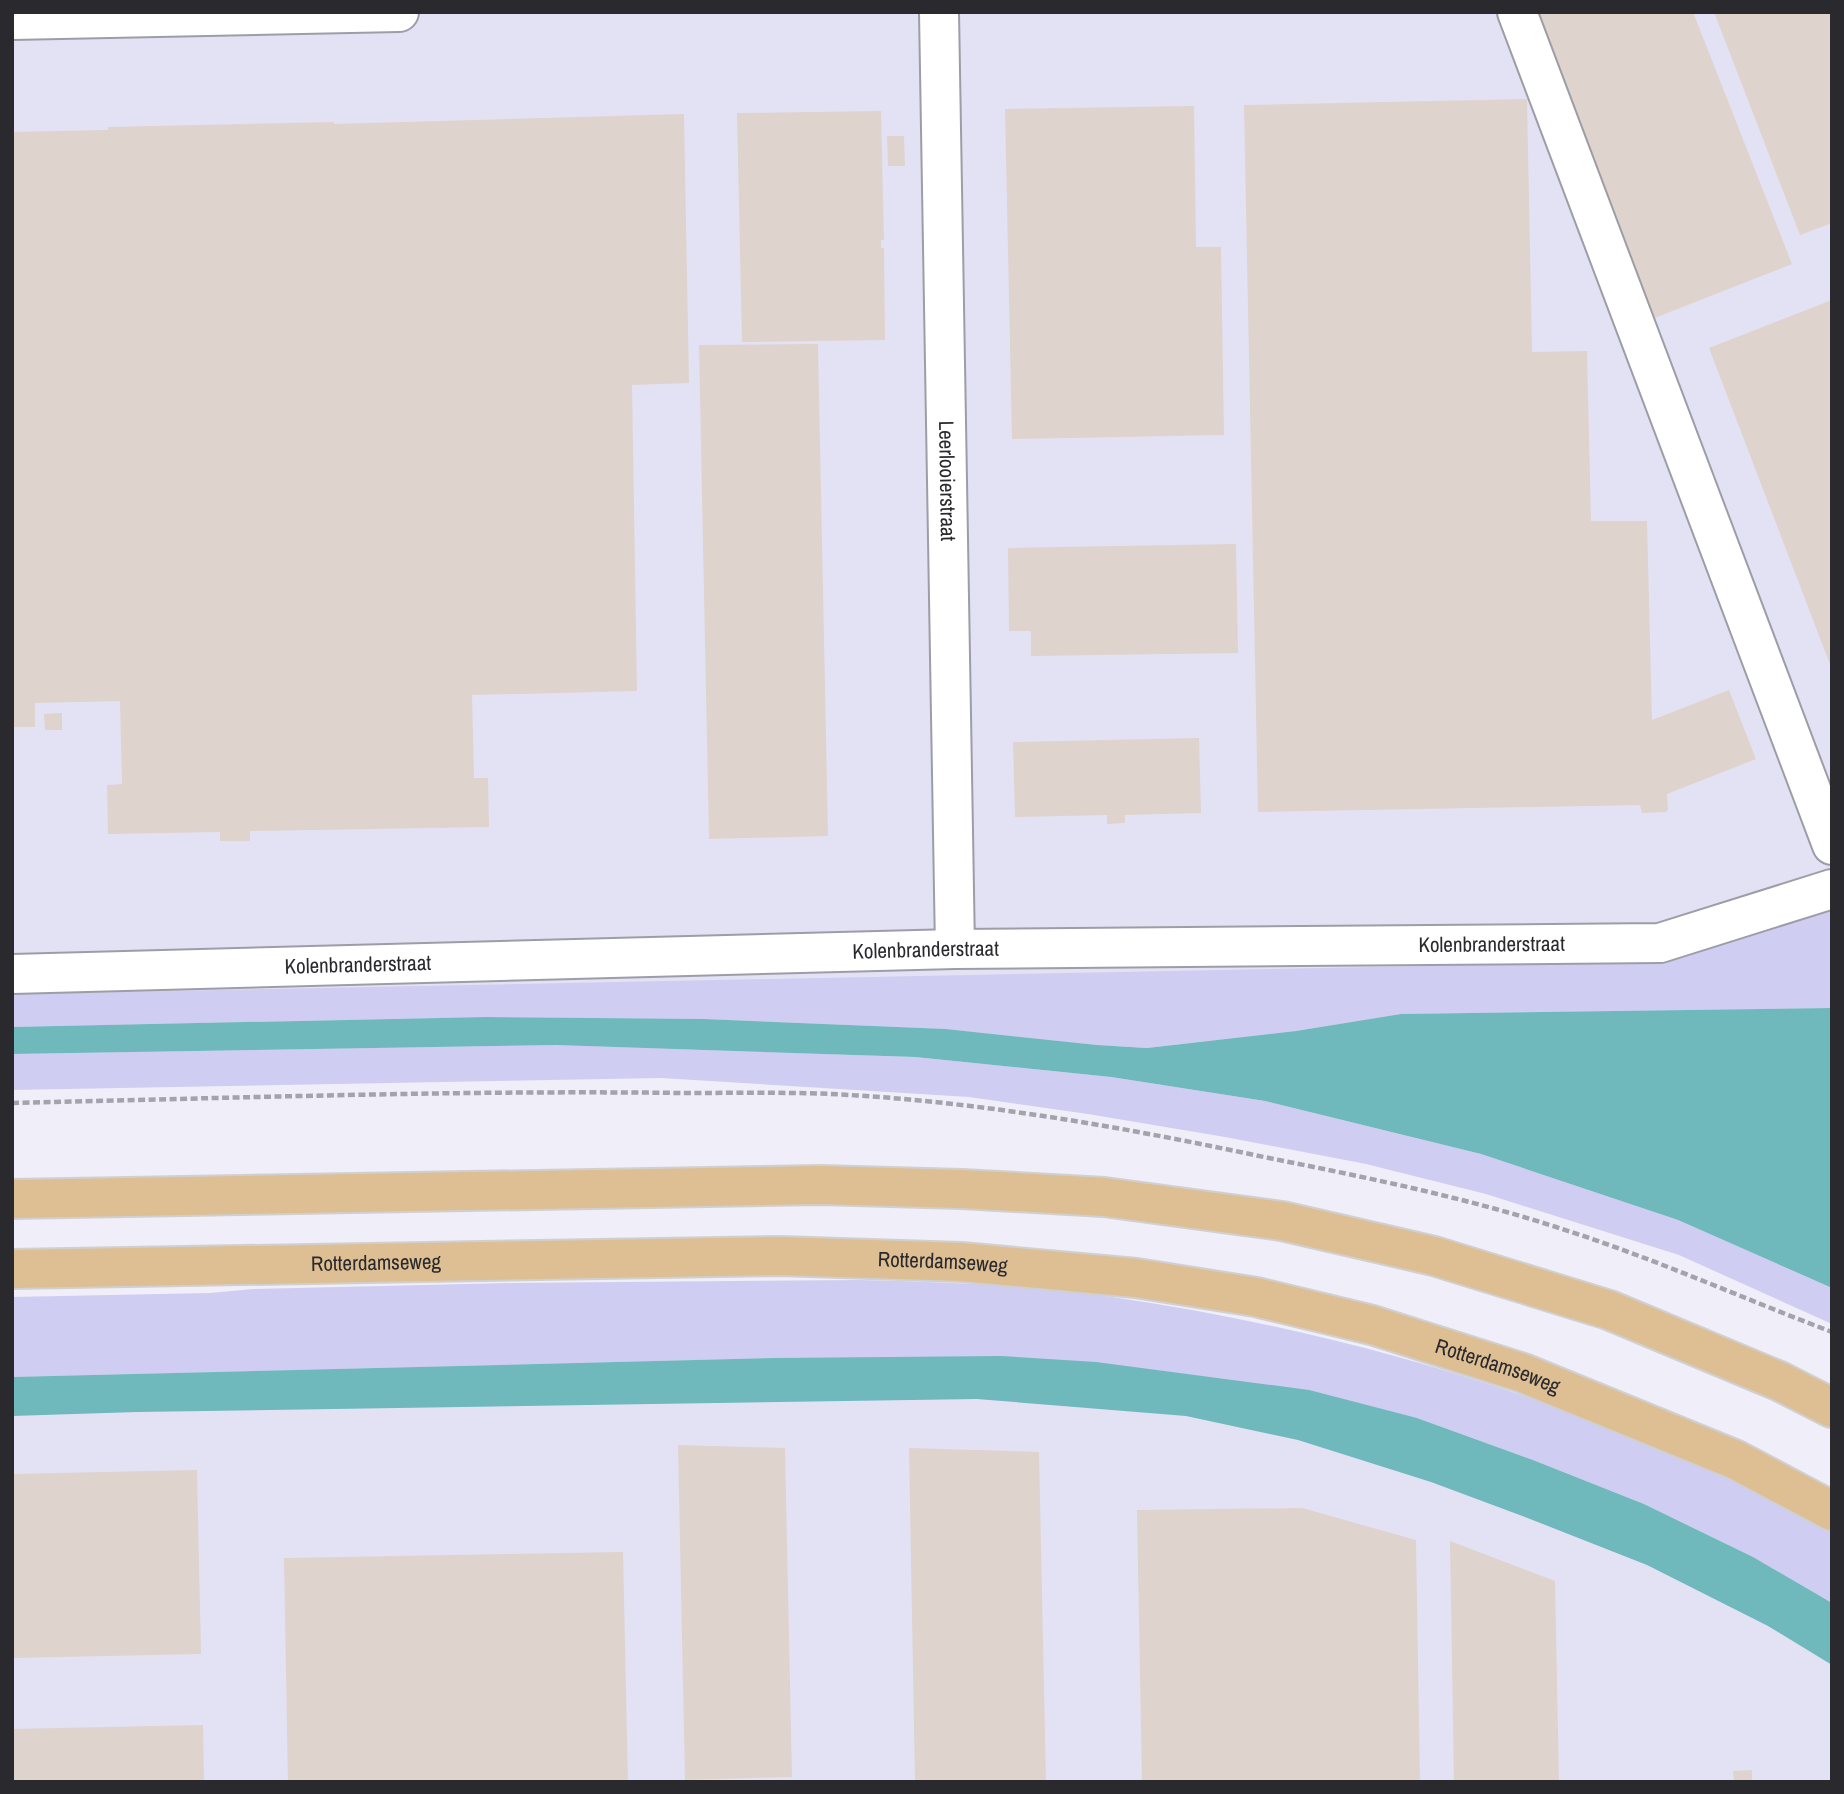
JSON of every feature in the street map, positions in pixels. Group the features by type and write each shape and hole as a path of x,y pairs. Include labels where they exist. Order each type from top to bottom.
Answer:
{"main road":[{"path":"12,1199 820,1185 1104,1197 1282,1221 1434,1256 1609,1310 1779,1381 1832,1408"},
{"name":"Rotterdamseweg","path":"12,1269 780,1256 961,1262 1136,1278 1256,1297 1359,1322 1524,1373 1735,1460 1832,1511"}],"street":[{"path":"12,20 399,12"},
{"name":"Leerlooierstraat","path":"939,12 956,950"},
{"path":"1517,12 1832,845"},
{"name":"Kolenbranderstraat","path":"12,974 956,950 1660,943 1832,889"}],"path":[{"path":"12,1103 468,1093 833,1094 1035,1115 1210,1146 1463,1201 1622,1249 1832,1332"}],"shaded area":[{"path":"12,12 1832,12 1832,1019 12,1087"},
{"path":"1832,904 1832,1008 1401,1014 1296,1031 1147,1048 946,1029 704,1019 486,1017 12,1027 12,994 1627,962 1683,958"},
{"path":"1832,1008 1832,1288 1678,1220 1481,1154 1265,1101 1111,1077 915,1057 556,1045 12,1054 12,1027 486,1017 704,1019 946,1029 1147,1048 1296,1031 1401,1014"},
{"path":"556,1045 915,1057 1111,1077 1265,1101 1481,1154 1678,1220 1832,1288 1832,1324 1679,1255 1486,1194 1366,1164 1225,1137 969,1097 661,1078 12,1090 12,1054"},
{"path":"859,1280 1017,1287 1112,1297 1191,1310 1349,1344 1503,1389 1654,1445 1832,1529 1832,1603 1753,1557 1644,1504 1417,1418 777,1358 12,1377 12,1297 514,1283"},
{"path":"918,1315 1832,1574 1832,1782 12,1782 12,1320"},
{"path":"1001,1356 1096,1362 1309,1390 1417,1418 1533,1460 1644,1504 1753,1557 1832,1603 1832,1665 1768,1626 1647,1565 1525,1517 1431,1482 1298,1440 1186,1416 977,1399 12,1416 12,1377 777,1358"}],"building":[{"path":"1534,12 1693,12 1792,264 1652,319"},
{"path":"1714,12 1832,12 1832,223 1800,235"},
{"path":"1527,99 1532,352 1587,351 1591,521 1647,521 1652,720 1729,690 1756,759 1667,794 1668,810 1665,812 1642,813 1640,805 1258,812 1244,105"},
{"path":"1194,106 1196,247 1221,247 1224,435 1012,439 1005,109"},
{"path":"881,111 884,240 881,240 881,248 884,248 885,340 742,342 737,113"},
{"path":"684,114 689,383 632,385 637,691 472,695 474,778 488,778 489,827 250,831 250,841 220,841 220,832 108,834 107,785 122,784 120,701 35,703 35,727 12,727 12,132 108,130 108,127 334,124"},
{"path":"887,136 904,136 905,166 888,166"},
{"path":"1832,300 1832,667 1831,667 1709,348"},
{"path":"818,344 828,836 709,839 699,345"},
{"path":"1236,544 1238,653 1031,656 1031,631 1009,631 1008,548"},
{"path":"62,713 62,730 45,730 44,714"},
{"path":"1199,738 1201,813 1125,815 1125,823 1107,824 1107,815 1015,817 1013,742"},
{"path":"678,1445 785,1448 792,1777 685,1780"},
{"path":"909,1448 1039,1452 1046,1782 915,1782"},
{"path":"197,1470 201,1654 12,1658 12,1474"},
{"path":"1302,1508 1416,1540 1420,1782 1142,1782 1137,1510"},
{"path":"1450,1541 1555,1581 1559,1782 1454,1782"},
{"path":"623,1552 628,1782 288,1782 284,1558"},
{"path":"203,1725 204,1782 12,1782 12,1729"},
{"path":"1752,1770 1752,1782 1734,1782 1733,1771"}]}
